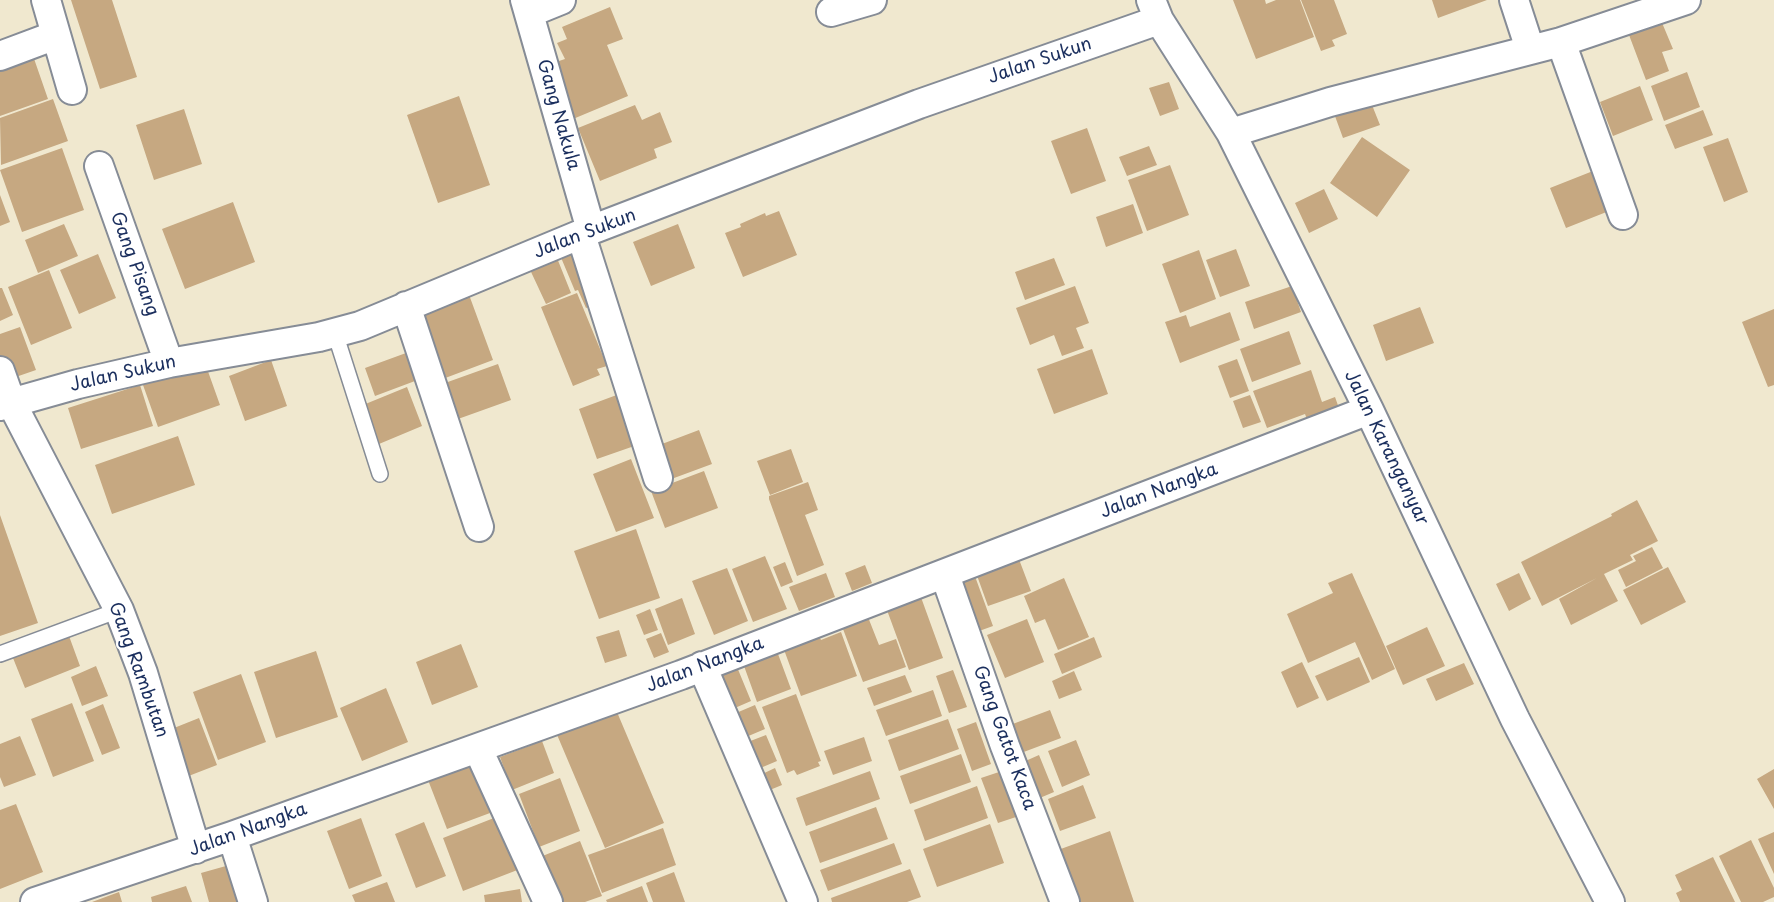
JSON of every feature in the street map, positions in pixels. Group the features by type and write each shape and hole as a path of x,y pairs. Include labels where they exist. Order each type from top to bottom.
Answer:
{"street":[{"path":"46,0 72,90"},
{"path":"527,7 561,0"},
{"path":"831,12 872,0"},
{"path":"1514,0 1530,50"},
{"path":"1231,133 1330,102 1561,42 1681,1"},
{"name":"Gang Nakula","path":"527,7 586,232 658,478"},
{"name":"Jalan Sukun","path":"6,404 78,384 169,363 320,337 360,326 586,232 1155,10"},
{"name":"Jalan Karanganyar","path":"1155,10 1231,133 1369,410 1515,719 1610,902"},
{"path":"0,56 56,35"},
{"path":"1561,42 1623,214"},
{"name":"Gang Pisang","path":"99,166 169,363"},
{"path":"406,306 479,527"},
{"name":"Gang Rambutan","path":"0,371 6,404 119,610 143,673 196,849"},
{"name":"Jalan Nangka","path":"40,901 196,849 478,749 945,574 1369,410"},
{"name":"Gang Gatot Kaca","path":"945,574 1065,902"},
{"path":"702,666 803,902"},
{"path":"478,749 548,902"},
{"path":"232,836 253,902"}],"lane":[{"path":"335,333 380,474"},
{"path":"0,654 119,610"}],"building":[{"path":"71,0 112,0 137,77 100,89"},
{"path":"1233,0 1265,0 1266,4 1276,0 1300,0 1314,37 1256,59"},
{"path":"1301,0 1334,0 1347,34 1332,40 1335,46 1321,51"},
{"path":"1432,0 1487,0 1438,18"},
{"path":"610,7 623,39 607,45 628,96 573,119 553,63 565,59 557,43 567,39 562,27"},
{"path":"1660,18 1673,49 1662,52 1669,71 1646,80 1626,27"},
{"path":"31,50 48,99 0,116 0,61"},
{"path":"1687,72 1700,107 1664,121 1651,86"},
{"path":"1169,82 1179,109 1160,116 1149,88"},
{"path":"1640,86 1653,120 1613,136 1600,102"},
{"path":"1368,95 1380,125 1343,138 1332,108"},
{"path":"459,96 490,185 438,203 407,115"},
{"path":"53,99 68,141 1,165 0,118"},
{"path":"635,105 642,120 660,112 672,142 654,149 657,158 600,181 578,128"},
{"path":"184,109 202,164 154,180 136,125"},
{"path":"1703,110 1713,135 1675,149 1665,125"},
{"path":"1087,128 1106,181 1071,194 1051,141"},
{"path":"1362,137 1410,170 1377,217 1330,183"},
{"path":"1728,138 1748,192 1724,202 1703,147"},
{"path":"1149,146 1157,165 1127,176 1119,157"},
{"path":"62,148 84,210 22,232 0,170"},
{"path":"1170,165 1189,215 1147,231 1128,180"},
{"path":"1593,171 1609,211 1566,228 1550,188"},
{"path":"1324,189 1338,219 1309,233 1295,203"},
{"path":"0,195 10,222 0,226"},
{"path":"233,202 255,262 185,289 162,229"},
{"path":"1133,204 1143,233 1106,247 1096,217"},
{"path":"779,211 797,255 743,277 725,233 765,213 766,216"},
{"path":"64,224 78,256 38,273 25,240"},
{"path":"678,224 695,268 651,286 633,242"},
{"path":"576,240 601,302 586,308 578,290 575,291 557,248"},
{"path":"553,248 571,293 546,304 525,259"},
{"path":"1236,249 1250,286 1220,297 1206,260"},
{"path":"1199,250 1216,299 1180,313 1162,264"},
{"path":"98,254 116,298 79,314 60,270"},
{"path":"1054,258 1065,285 1025,300 1015,272"},
{"path":"49,270 72,328 31,345 8,287"},
{"path":"1075,286 1089,323 1076,328 1084,348 1062,356 1054,335 1030,345 1016,308"},
{"path":"1292,286 1301,312 1254,329 1245,302"},
{"path":"0,288 2,288 13,315 0,321"},
{"path":"468,292 493,360 440,380 415,311"},
{"path":"577,293 607,366 597,369 600,375 573,386 541,307"},
{"path":"1420,307 1434,343 1386,361 1373,325"},
{"path":"1774,309 1774,385 1768,387 1742,322"},
{"path":"1230,312 1240,340 1180,363 1165,322 1186,315 1190,327"},
{"path":"20,327 36,370 7,380 0,360 0,334"},
{"path":"1289,331 1301,364 1252,382 1240,349"},
{"path":"1092,349 1108,394 1054,414 1037,369"},
{"path":"406,353 415,381 375,396 365,368"},
{"path":"1237,359 1249,391 1230,398 1218,366"},
{"path":"271,360 287,406 245,421 229,376"},
{"path":"205,363 220,405 158,427 143,385"},
{"path":"498,364 511,400 458,419 445,383"},
{"path":"1311,370 1322,402 1335,397 1340,411 1308,422 1305,414 1267,428 1253,391"},
{"path":"140,385 153,426 81,449 68,408"},
{"path":"407,387 422,426 379,444 363,405"},
{"path":"622,393 640,444 597,459 579,409"},
{"path":"1250,395 1261,422 1243,428 1233,401"},
{"path":"699,430 712,464 666,481 654,447"},
{"path":"178,436 195,485 112,514 95,465"},
{"path":"791,449 803,482 770,495 757,461"},
{"path":"631,459 654,518 616,532 593,474"},
{"path":"704,471 718,508 665,528 651,491"},
{"path":"808,482 818,510 805,515 824,565 797,576 769,496"},
{"path":"1637,500 1658,541 1630,555 1633,560 1604,574 1618,601 1571,625 1559,599 1597,578 1542,606 1521,562 1612,516 1611,514"},
{"path":"0,515 38,623 0,636"},
{"path":"636,529 660,598 599,619 574,551"},
{"path":"1652,547 1663,568 1626,587 1618,570 1636,561 1633,556"},
{"path":"1017,554 1031,591 988,606 975,570"},
{"path":"765,556 787,609 753,622 732,569"},
{"path":"785,562 793,582 781,587 773,567"},
{"path":"865,565 872,583 852,591 845,573"},
{"path":"1668,567 1686,602 1641,625 1623,590"},
{"path":"727,568 748,621 714,635 692,581"},
{"path":"972,568 993,626 968,635 947,577"},
{"path":"826,573 835,597 799,611 789,587"},
{"path":"1352,573 1395,669 1372,680 1355,642 1308,663 1287,614 1333,593 1328,583"},
{"path":"1519,573 1531,599 1509,611 1496,584"},
{"path":"1064,578 1089,637 1058,650 1045,619 1035,623 1024,596"},
{"path":"918,589 943,658 909,670 884,602"},
{"path":"682,598 695,634 668,645 655,609"},
{"path":"650,609 658,630 644,635 636,615"},
{"path":"866,612 879,645 896,639 906,667 863,682 840,621"},
{"path":"1027,619 1044,662 1005,678 987,635"},
{"path":"1427,627 1445,666 1403,685 1386,646"},
{"path":"619,630 627,656 605,663 596,637"},
{"path":"841,632 857,676 801,696 783,647 818,634 821,640"},
{"path":"661,633 669,652 654,658 646,639"},
{"path":"69,636 80,666 25,688 13,658"},
{"path":"1094,637 1102,657 1062,674 1054,654"},
{"path":"461,644 478,687 432,705 416,662"},
{"path":"316,651 338,717 276,738 254,672"},
{"path":"778,654 791,689 757,702 744,666"},
{"path":"1359,657 1370,682 1327,701 1315,676"},
{"path":"1302,662 1319,698 1297,708 1281,672"},
{"path":"1464,663 1474,684 1436,701 1426,679"},
{"path":"96,666 108,696 82,706 71,677"},
{"path":"737,667 751,701 728,711 713,676"},
{"path":"953,670 967,707 949,713 936,676"},
{"path":"1074,671 1082,690 1059,699 1052,681"},
{"path":"241,674 266,742 218,760 193,692"},
{"path":"905,675 912,692 874,706 867,688"},
{"path":"386,688 408,742 362,761 340,708"},
{"path":"933,690 942,716 886,736 876,710"},
{"path":"796,694 821,761 818,762 820,766 797,775 794,770 787,773 762,707"},
{"path":"72,703 94,761 53,777 31,719"},
{"path":"103,704 120,748 102,755 85,712"},
{"path":"614,705 664,823 605,848 555,730"},
{"path":"755,705 765,729 739,740 729,716"},
{"path":"1050,710 1061,738 1021,753 1010,725"},
{"path":"199,718 217,765 186,777 169,730"},
{"path":"948,719 959,749 899,771 888,740"},
{"path":"976,722 991,764 972,771 957,729"},
{"path":"766,735 777,761 751,772 740,745"},
{"path":"20,736 36,775 4,787 0,777 0,744"},
{"path":"864,737 872,761 833,775 824,751"},
{"path":"1076,740 1090,775 1062,787 1048,751"},
{"path":"542,741 554,773 512,790 500,757"},
{"path":"961,754 971,782 910,804 900,776"},
{"path":"1039,755 1054,792 1035,800 1021,763"},
{"path":"471,763 490,813 447,829 428,780"},
{"path":"775,768 782,785 765,792 758,776"},
{"path":"1774,769 1774,809 1757,779"},
{"path":"1005,770 1022,815 998,823 981,778"},
{"path":"870,771 880,799 806,826 796,798"},
{"path":"560,778 580,831 539,847 519,794"},
{"path":"1083,785 1096,818 1060,831 1048,799"},
{"path":"977,786 988,818 925,841 914,810"},
{"path":"16,804 43,872 0,889 0,810"},
{"path":"876,807 888,839 820,863 809,832"},
{"path":"499,816 520,869 463,891 443,838"},
{"path":"361,818 382,876 349,889 327,831"},
{"path":"424,822 446,876 416,888 395,834"},
{"path":"990,824 1004,863 937,887 923,849"},
{"path":"663,828 676,865 602,893 588,855"},
{"path":"1110,831 1134,902 1075,902 1058,850"},
{"path":"1774,832 1774,874 1758,839"},
{"path":"1751,840 1774,888 1774,897 1763,902 1741,902 1719,856"},
{"path":"580,841 602,896 585,902 557,902 540,857"},
{"path":"894,843 902,864 828,891 820,870"},
{"path":"1713,857 1735,902 1680,902 1676,893 1682,890 1675,875"},
{"path":"233,864 244,902 209,902 201,873"},
{"path":"910,869 921,897 907,902 832,902 831,898"},
{"path":"674,872 685,902 653,902 646,883"},
{"path":"387,882 395,902 355,902 352,895"},
{"path":"186,886 192,902 152,902 151,897"},
{"path":"642,886 648,902 607,902 606,900"},
{"path":"520,889 522,902 485,902 484,895"},
{"path":"119,892 122,902 92,902"}]}
